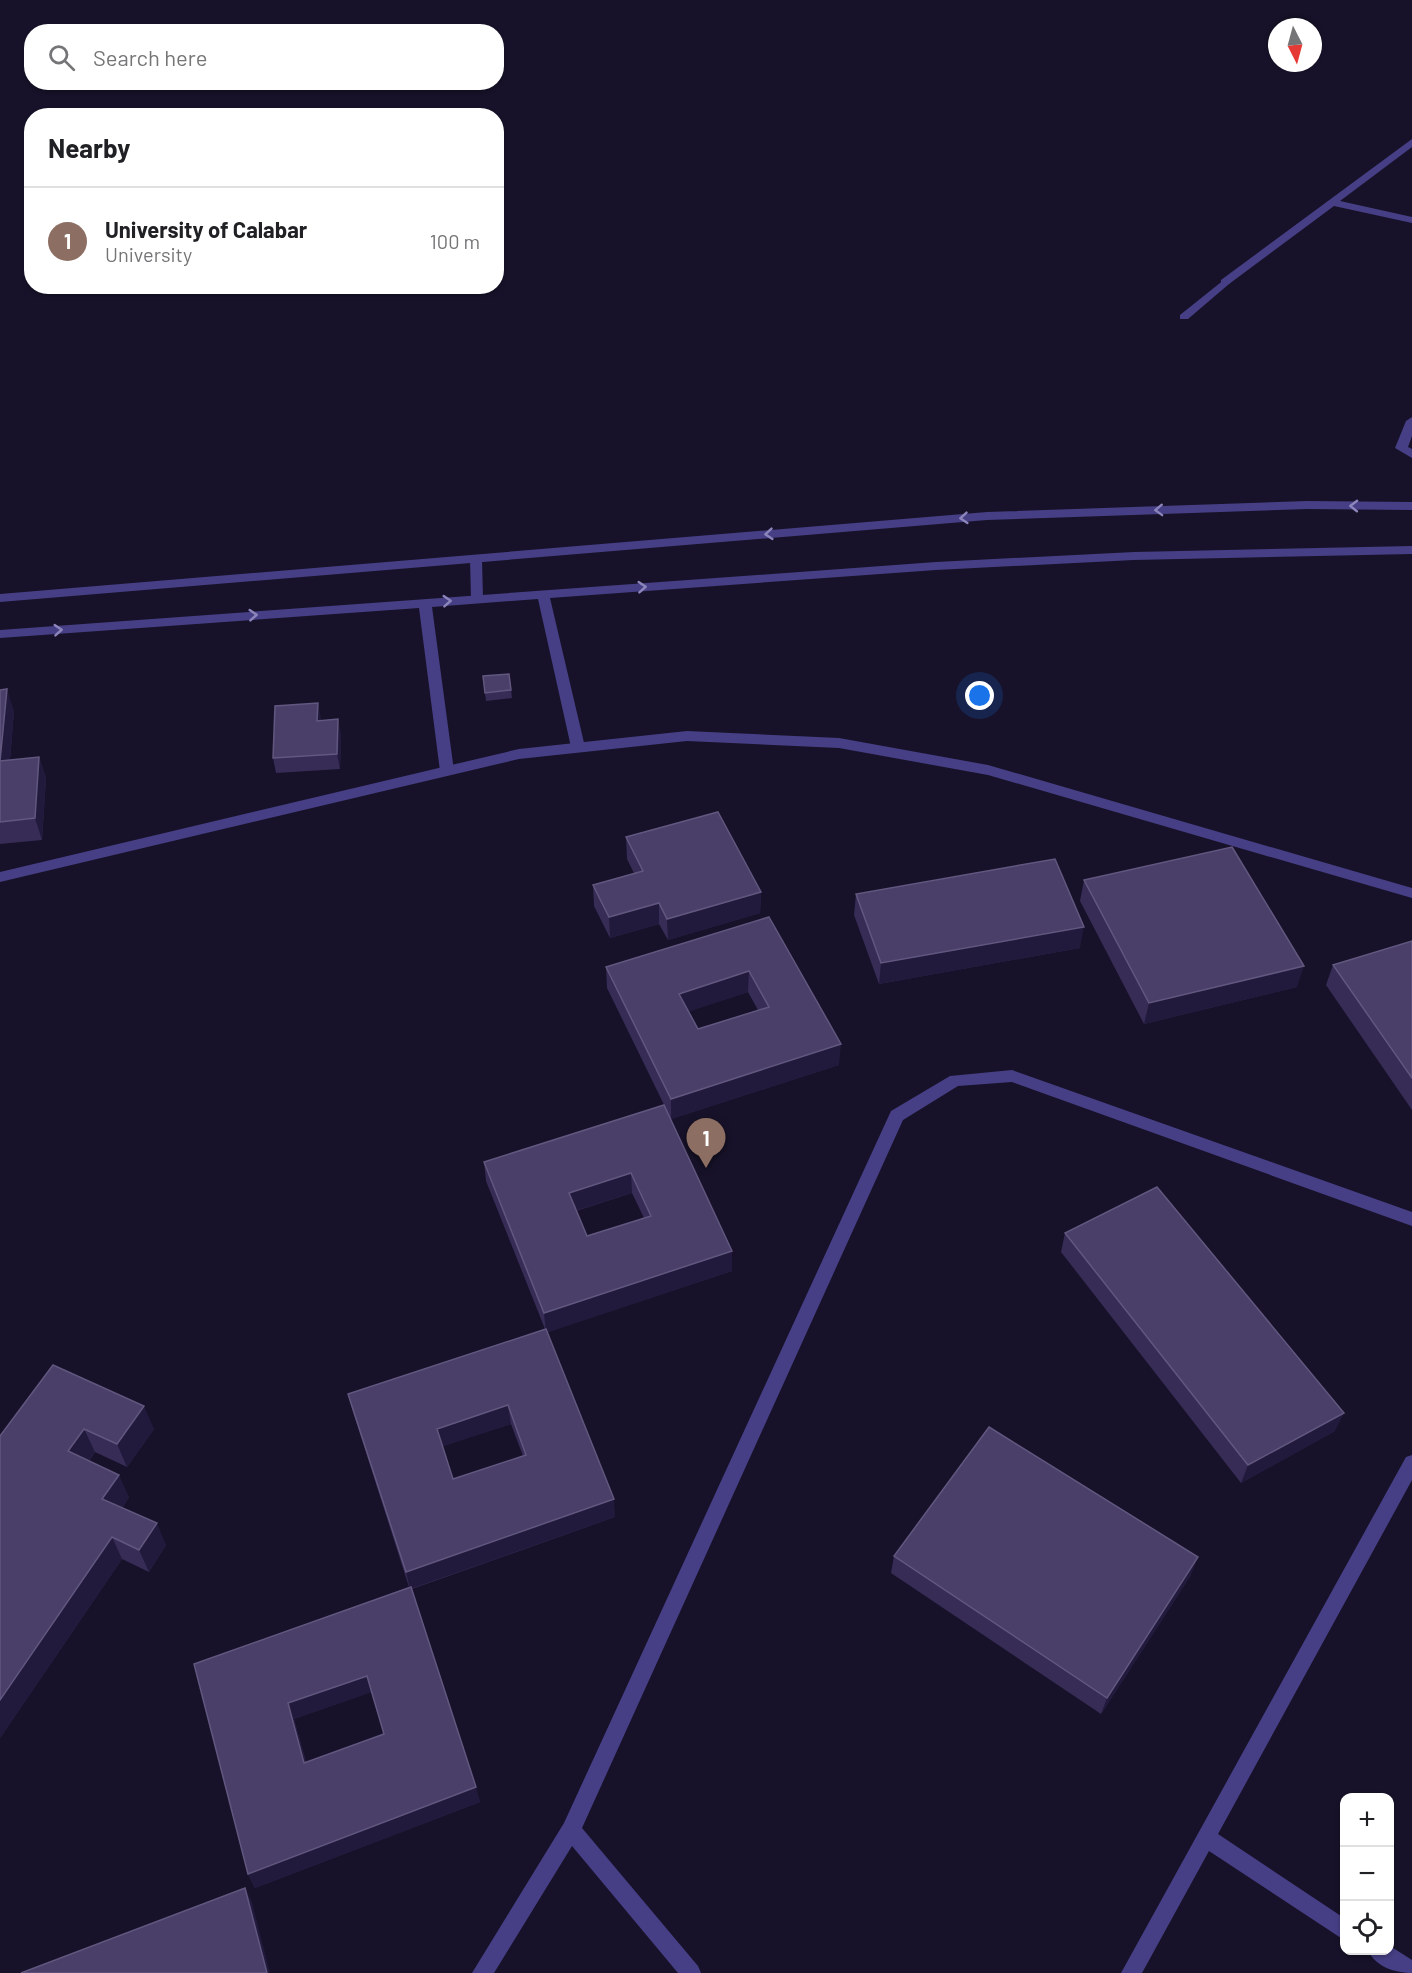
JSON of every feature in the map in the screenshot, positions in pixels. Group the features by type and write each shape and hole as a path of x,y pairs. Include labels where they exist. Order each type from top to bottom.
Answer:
{"street":[{"path":"1184,317 1225,282 1412,142"},
{"path":"1331,202 1412,220"},
{"path":"1412,421 1401,448 1412,454"},
{"path":"0,598 987,516 1306,505 1412,506"},
{"path":"0,634 936,566 1134,556 1412,550"},
{"path":"476,559 477,599"},
{"path":"543,594 578,747"},
{"path":"425,603 447,771"},
{"path":"0,877 519,754 687,736 851,745 988,770 1412,893"},
{"path":"482,1973 571,1830 897,1116 955,1080 1012,1076 1412,1219"},
{"path":"1131,1973 1412,1463"},
{"path":"571,1830 691,1973"},
{"path":"1206,1838 1340,1927"},
{"path":"1386,1955 1412,1971"}],"building":[{"path":"509,674 511,690 485,693 483,676"},
{"path":"7,689 0,761 0,690"},
{"path":"318,703 317,721 338,719 337,754 273,758 275,706"},
{"path":"39,757 35,818 0,822 0,761"},
{"path":"718,812 761,892 667,919 659,903 609,917 593,885 643,871 626,837"},
{"path":"1232,847 1304,966 1149,1003 1084,880"},
{"path":"1055,859 1084,927 881,963 856,894"},
{"path":"769,917 841,1044 671,1099 606,967","holes":["749,971 769,1007 698,1029 679,994"]},
{"path":"1412,941 1412,1078 1333,965"},
{"path":"664,1105 732,1251 544,1313 484,1162","holes":["631,1173 651,1216 587,1236 569,1193"]},
{"path":"1157,1187 1344,1413 1248,1465 1065,1233"},
{"path":"546,1329 614,1499 406,1572 348,1394","holes":["508,1405 526,1455 453,1479 437,1429"]},
{"path":"53,1365 144,1406 117,1444 84,1429 68,1451 119,1475 102,1499 157,1523 139,1550 112,1537 0,1700 0,1436"},
{"path":"989,1427 1198,1557 1107,1698 894,1556"},
{"path":"411,1587 476,1787 248,1874 194,1664","holes":["367,1676 384,1734 304,1763 288,1703"]},
{"path":"245,1888 267,1973 21,1973"}],"place":[{"name":"University of Calabar","path":"706,1168"}]}
